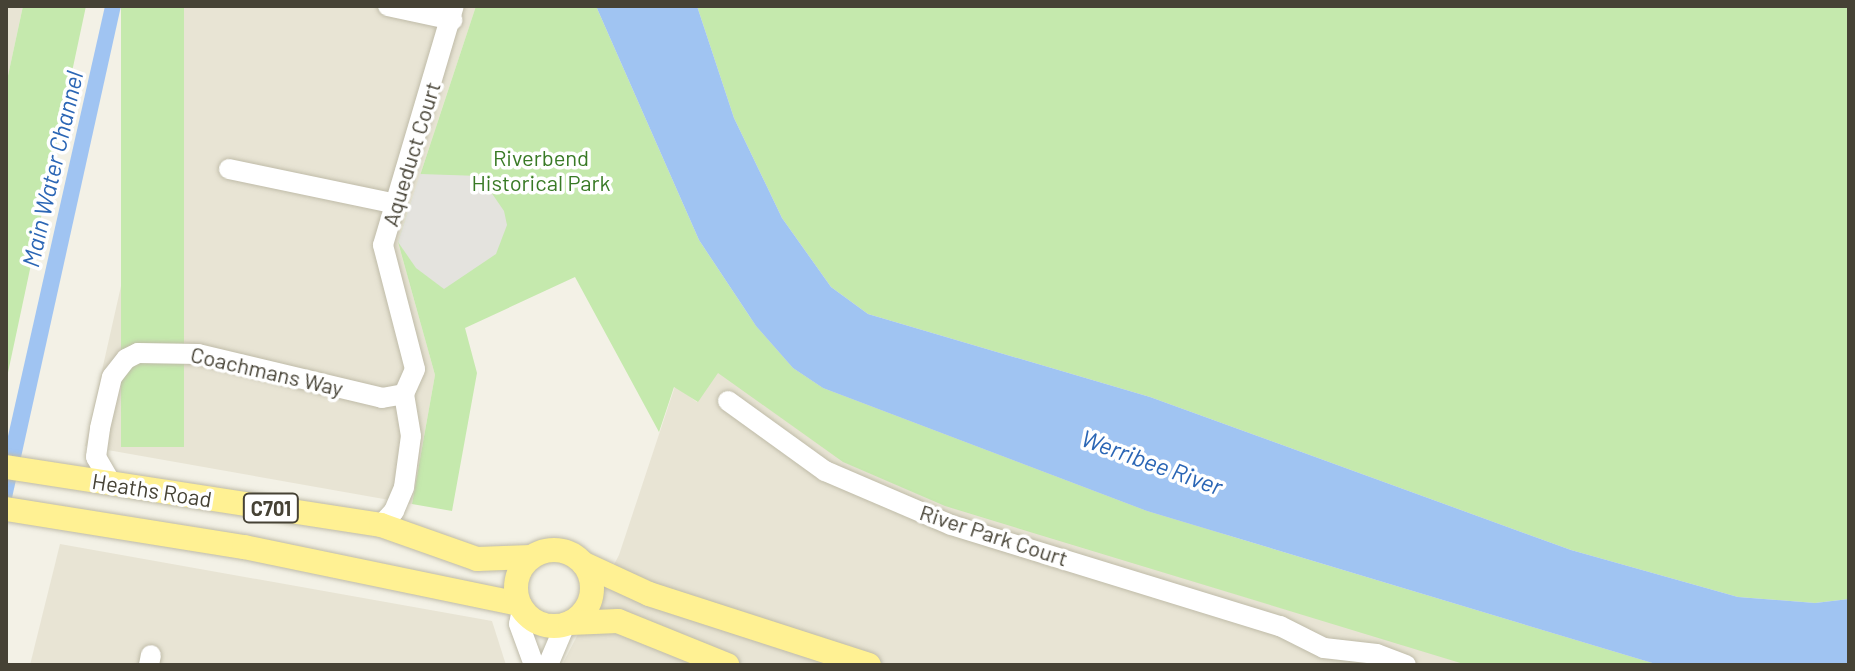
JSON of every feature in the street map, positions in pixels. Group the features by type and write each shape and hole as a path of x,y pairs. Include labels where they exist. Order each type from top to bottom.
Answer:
{"main road":[{"name":"Heaths Road","path":"6,467 381,525 477,559 531,557"},
{"name":"Heaths Road","path":"6,509 274,553 520,607"},
{"name":"C701","path":"531,557 557,550 649,594 869,665"},
{"path":"520,607 516,582 531,557"},
{"path":"568,624 591,599 592,581 584,564"},
{"name":"C701","path":"520,607 541,624 618,621 727,665"}],"street":[{"path":"388,6 453,13"},
{"name":"Aqueduct Court","path":"404,394 415,369 383,245 453,13"},
{"path":"229,169 396,204"},
{"name":"Coachmans Way","path":"111,483 96,457 112,377 126,359 152,350 198,354 382,398 404,394"},
{"path":"381,525 404,487 411,436 404,394"},
{"name":"River Park Court","path":"728,401 825,471 951,525 1280,626 1304,648 1330,660 1397,662"},
{"path":"520,607 519,624 534,665"},
{"path":"548,665 568,624"}],"shaded area":[{"path":"6,6 23,6 6,85"},
{"path":"184,6 476,6 398,242 435,375 412,504 85,446"},
{"path":"420,174 480,176 504,211 507,225 496,254 444,289 416,268 398,242"},
{"path":"751,318 756,326 1231,537 1659,665 562,665 619,555 675,386 697,402"},
{"path":"60,544 492,621 506,665 30,665"}],"green space":[{"path":"23,6 86,6 6,382 6,85"},
{"path":"121,6 184,6 184,447 121,447"},
{"name":"Riverbend Historical Park","path":"476,6 596,6 699,240 756,326 793,368 823,388 1147,511 1659,665 1467,665 945,506 843,462 718,373 698,402 674,387 659,432 575,277 465,328 477,373 452,511 412,504 435,375 398,242"},
{"path":"697,6 1849,6 1849,599 1815,603 1738,597 1571,550 1150,397 868,314 831,287 782,218 734,118"}],"water":[{"path":"105,6 121,6 6,525 6,445"},
{"name":"Werribee River","path":"596,6 697,6 734,118 782,218 831,287 868,314 1150,397 1571,550 1738,597 1815,603 1849,599 1849,665 1659,665 1147,511 823,388 793,368 756,326 699,240"}],"water label":[{"name":"Main Water Channel","path":"52,169"}]}
